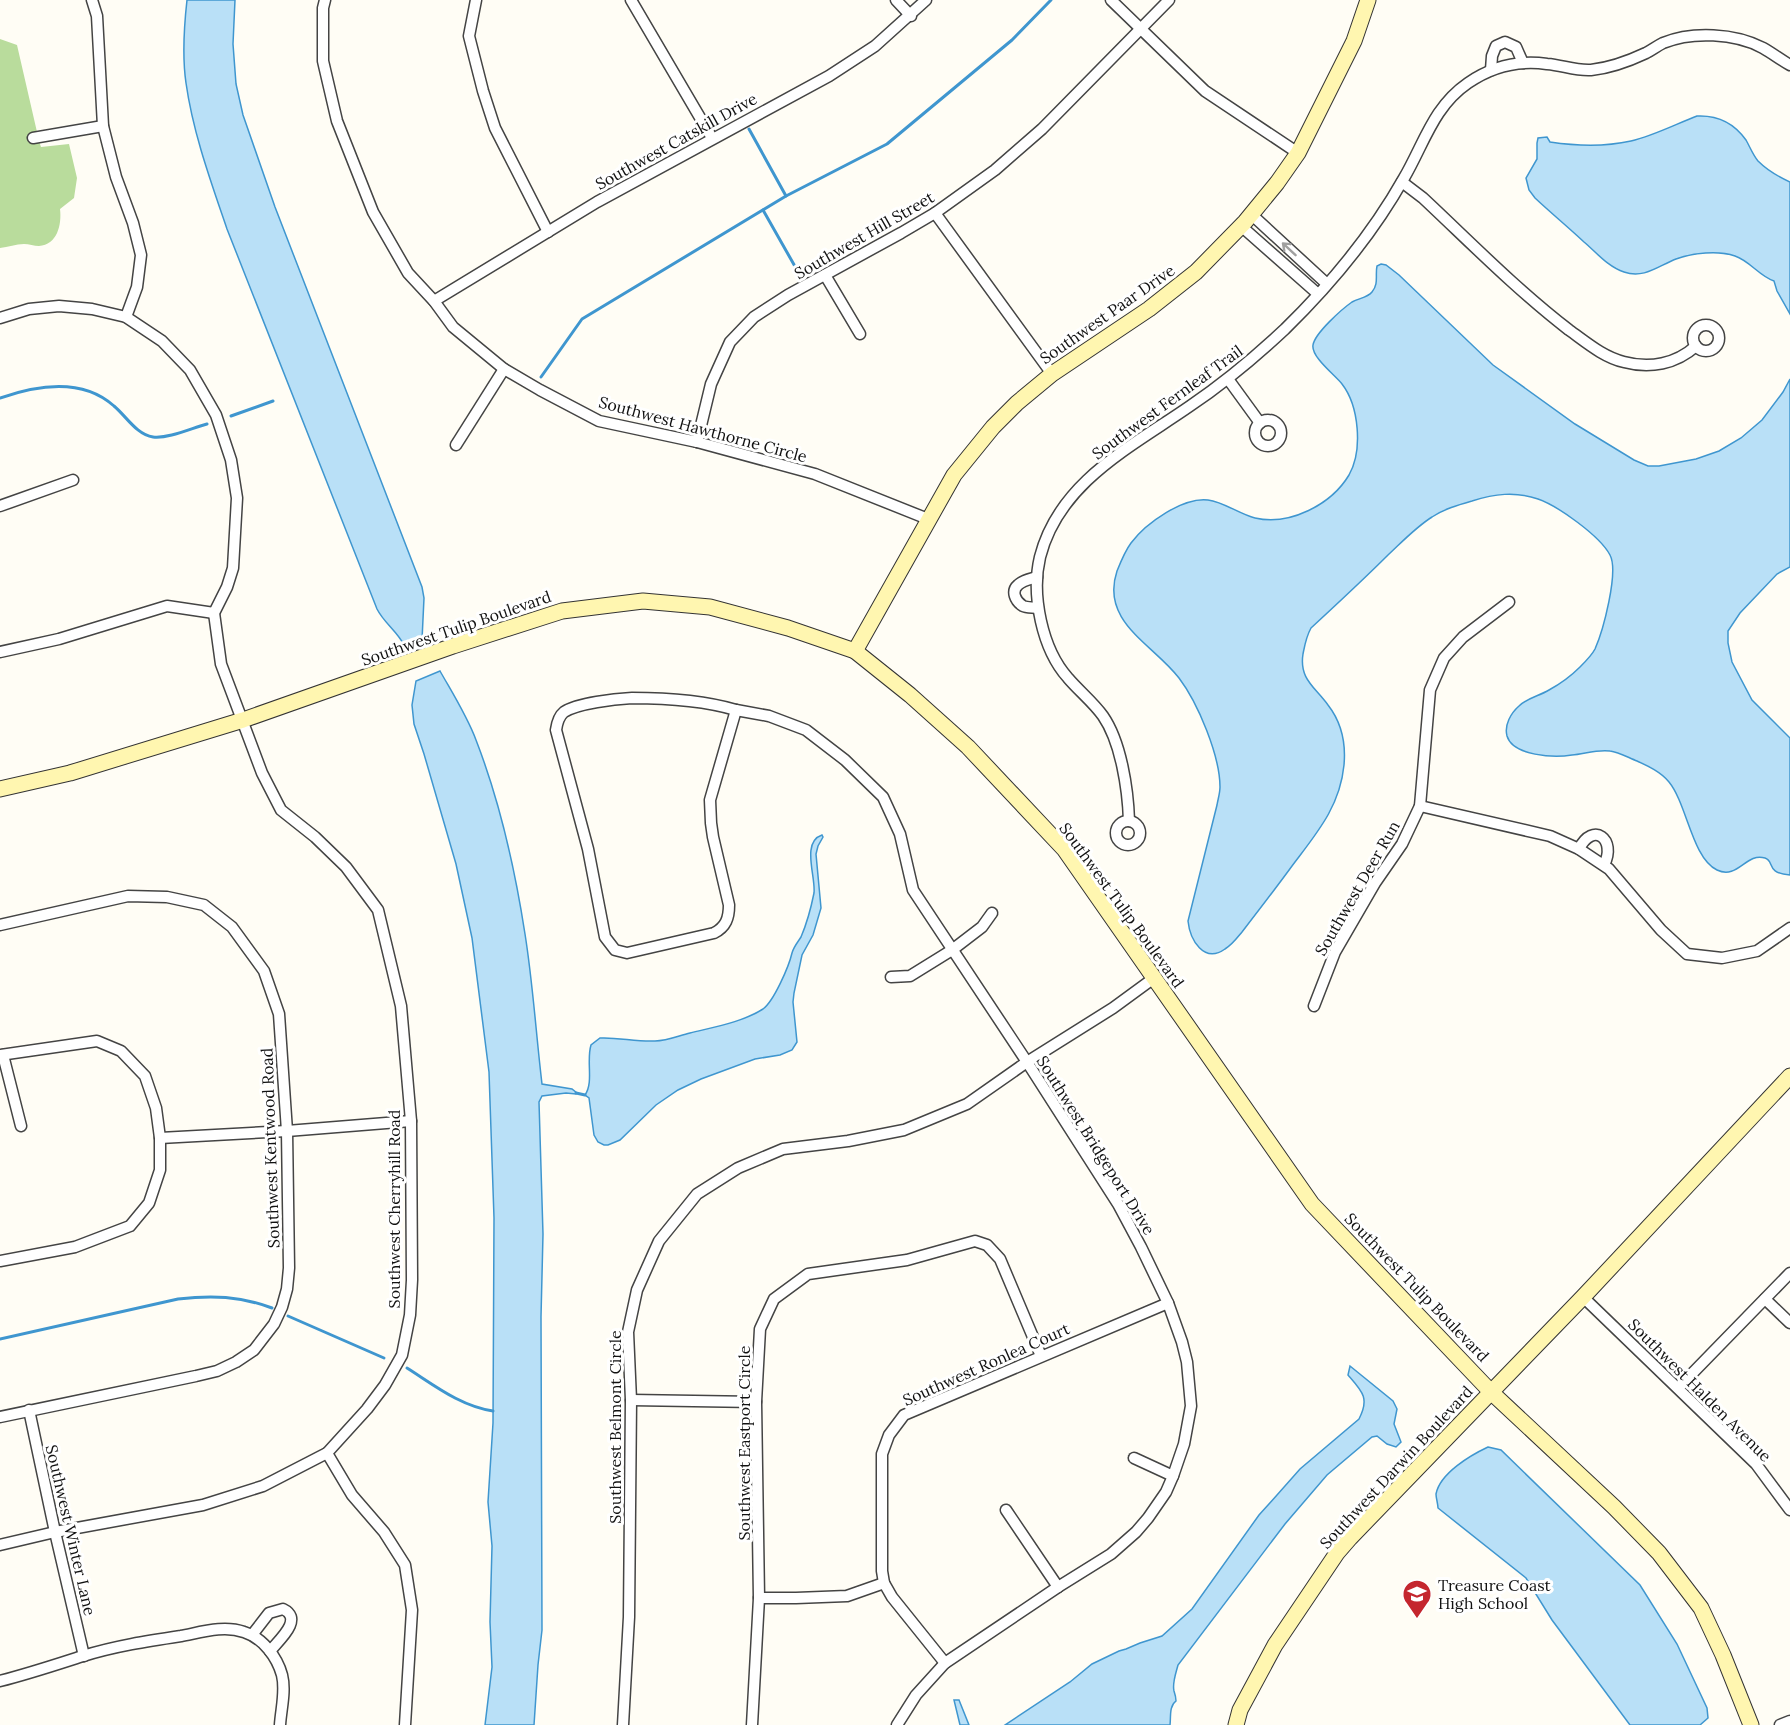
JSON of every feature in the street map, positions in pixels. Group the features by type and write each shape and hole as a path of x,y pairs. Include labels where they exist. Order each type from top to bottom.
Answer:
{"street":[{"path":"92,0 97,16 104,126 116,177 141,255 137,288 126,317"},
{"name":"Southwest Hawthorne Circle","path":"325,0 323,61 337,121 373,212 408,273 434,301 453,327 504,369 599,421 698,442 815,474 928,519"},
{"path":"476,0 469,36 483,92 495,128 548,232"},
{"path":"631,0 712,138"},
{"path":"896,0 911,16"},
{"name":"Southwest Catskill Drive","path":"434,301 597,202 829,76 875,46 911,16 926,0"},
{"path":"1111,0 1205,91 1298,153"},
{"name":"Southwest Hill Street","path":"698,442 711,384 730,342 754,317 788,295 935,213 995,170 1042,129 1169,0"},
{"name":"Southwest Paar Drive","path":"855,651 954,475 993,427 1017,403 1052,374 1149,309 1196,272 1246,220 1298,153 1354,42 1368,0"},
{"name":"Southwest Fernleaf Trail","path":"1129,820 1123,767 1117,741 1102,715 1066,676 1054,658 1039,617 1037,577 1040,557 1048,531 1062,508 1075,493 1093,474 1119,454 1192,406 1228,379 1286,328 1352,255 1402,182 1439,110 1467,83 1496,68 1523,63 1543,63 1572,69 1594,70 1620,63 1662,43 1705,36 1746,41 1761,47 1790,65"},
{"path":"1491,70 1491,56 1496,46 1505,42 1516,47 1523,63"},
{"path":"33,138 104,126"},
{"path":"1402,182 1423,198 1546,312 1605,355 1623,362 1649,366 1680,359 1696,346"},
{"path":"935,213 1052,374"},
{"path":"1246,220 1327,284"},
{"path":"1246,220 1318,294"},
{"path":"825,275 860,334"},
{"path":"0,318 29,309 59,306 92,309 126,317 162,341 190,370 216,415 231,460 237,498 233,568 227,587 214,613 167,606 59,639 0,652"},
{"path":"456,445 504,369"},
{"path":"1228,379 1260,423"},
{"path":"0,506 73,480"},
{"path":"1037,577 1021,582 1015,588 1014,594 1017,601 1025,607 1038,608"},
{"name":"Southwest Tulip Boulevard","path":"0,789 70,773 243,720 453,646 562,611 643,602 710,607 788,628 855,651 910,694 968,747 1064,849 1312,1204 1491,1392 1659,1552 1701,1608 1724,1655 1751,1725"},
{"name":"Southwest Deer Run","path":"1314,1006 1335,952 1375,883 1402,843 1420,806 1430,690 1444,658 1463,637 1509,602"},
{"name":"Southwest Cherryhill Road","path":"0,1545 55,1532 203,1505 263,1486 327,1453 379,1393 402,1355 410,1315 412,1280 411,1121 401,1006 378,909 346,867 315,837 281,810 262,773 221,664 214,613"},
{"name":"Southwest Bridgeport Drive","path":"736,710 710,800 711,823 729,905 726,923 714,933 627,953 615,950 605,937 588,849 556,736 558,720 564,712 606,700 632,698 688,700 713,703 769,716 806,730 845,760 883,797 900,834 913,890 1118,1204 1168,1303 1187,1362 1190,1394 1189,1423 1180,1460 1157,1506 1136,1532 1111,1554 945,1663 916,1695 897,1725"},
{"path":"1420,806 1550,836 1579,849 1604,865 1622,882 1661,930 1687,954 1722,958 1757,951 1790,928"},
{"path":"1579,849 1592,835 1601,836 1608,845 1609,851 1604,865"},
{"name":"Southwest Kentwood Road","path":"0,925 128,896 167,897 204,905 232,927 264,970 279,1014 287,1131 289,1268 282,1307 274,1324 254,1350 236,1362 217,1371 0,1417"},
{"path":"891,977 910,976 952,950 982,927 992,913"},
{"name":"Southwest Belmont Circle","path":"623,1725 629,1617 631,1400 627,1332 637,1290 659,1241 697,1194 738,1168 783,1149 848,1141 904,1130 967,1104 1027,1062 1113,1008 1154,978"},
{"path":"0,1261 75,1247 130,1226 149,1203 160,1170 160,1138 156,1108 145,1076 121,1051 97,1041 2,1055 21,1125"},
{"name":"Southwest Darwin Boulevard","path":"1236,1725 1240,1710 1275,1645 1337,1553 1583,1297 1790,1076"},
{"path":"160,1138 411,1121"},
{"name":"Southwest Eastport Circle","path":"752,1725 759,1598 756,1402 760,1329 774,1299 808,1274 907,1260 975,1241 987,1245 1000,1259 1041,1356"},
{"path":"1678,1388 1790,1273"},
{"name":"Southwest Halden Avenue","path":"1583,1297 1756,1464 1790,1510"},
{"path":"1765,1299 1790,1323"},
{"name":"Southwest Ronlea Court","path":"945,1663 892,1597 884,1583 881,1520 882,1454 890,1435 904,1415 1168,1303"},
{"path":"631,1400 756,1402"},
{"name":"Southwest Winter Lane","path":"29,1410 84,1656"},
{"path":"327,1453 352,1495 384,1532 405,1564 412,1610 405,1725"},
{"path":"1134,1458 1173,1476"},
{"path":"1006,1510 1058,1587"},
{"path":"759,1598 847,1596 884,1583"},
{"path":"252,1635 269,1613 283,1609 290,1613 292,1617 290,1626 270,1651"},
{"path":"0,1681 120,1647 221,1629 243,1631 252,1635 270,1651 282,1674 284,1686 280,1725"},
{"path":"1780,1725 1790,1721"}],"green space":[{"path":"0,39 17,45 37,132 28,134 29,143 39,141 41,147 69,144 77,178 74,198 60,209 57,233 45,245 21,244 0,248"}],"water":[{"path":"187,0 235,0 233,44 236,84 243,115 275,207 422,587 424,598 422,640 404,645 377,609 227,229 203,157 189,102 184,52"},
{"path":"1697,116 1712,117 1731,125 1746,140 1758,161 1773,173 1790,182 1790,314 1774,281 1740,258 1728,254 1690,255 1638,274 1618,270 1535,198 1529,190 1526,178 1537,159 1538,138 1547,137 1550,142 1580,145 1621,143 1648,136"},
{"path":"1381,264 1399,275 1493,365 1575,424 1648,466 1696,459 1719,451 1741,438 1762,420 1790,379 1790,567 1777,574 1740,613 1728,631 1728,643 1732,662 1752,700 1790,738 1790,875 1777,872 1768,860 1758,857 1731,872 1717,870 1708,864 1701,854 1681,803 1669,782 1658,772 1641,763 1617,753 1605,751 1545,756 1525,752 1511,743 1506,728 1516,709 1565,680 1584,663 1595,649 1609,602 1613,574 1610,555 1605,547 1578,522 1538,499 1513,494 1496,495 1451,508 1426,521 1311,628 1303,654 1303,670 1309,682 1333,712 1340,726 1344,741 1344,765 1338,794 1318,831 1234,941 1217,953 1211,954 1199,948 1192,936 1188,921 1219,794 1216,760 1207,730 1179,678 1143,643 1122,618 1116,604 1114,589 1117,571 1127,549 1138,535 1155,520 1177,507 1198,500 1208,500 1255,518 1282,519 1308,511 1332,496 1341,486 1349,475 1356,453 1355,416 1348,393 1319,360 1313,350 1313,345 1319,334 1336,316 1352,302 1372,292 1376,283 1377,266"},
{"path":"440,671 476,740 506,836 528,953 542,1084 572,1089 577,1093 542,1096 539,1102 543,1234 542,1630 534,1725 485,1725 492,1667 490,1622 492,1546 488,1502 493,1423 494,1218 489,1072 472,938 456,864 414,724 412,705 416,681"},
{"path":"822,835 816,854 821,908 813,935 802,955 794,993 797,1042 792,1050 780,1055 755,1059 701,1079 678,1090 656,1105 620,1140 608,1145 598,1142 594,1135 589,1098 585,1095 590,1078 591,1045 600,1038 664,1040 737,1021 763,1009 772,999 805,926 814,893 812,845"},
{"path":"1350,1366 1393,1401 1397,1409 1394,1424 1401,1442 1396,1447 1387,1444 1377,1436 1372,1437 1327,1475 1285,1524 1178,1665 1174,1685 1176,1701 1171,1709 1170,1725 1005,1725 1070,1682 1092,1664 1119,1651 1162,1636 1192,1609 1259,1515 1300,1469 1359,1419 1364,1400 1361,1390 1348,1375"},
{"path":"1488,1447 1501,1450 1640,1585 1677,1644 1707,1708 1708,1718 1700,1725 1630,1725 1552,1620 1526,1578 1438,1508 1436,1494 1443,1479 1465,1460"},
{"path":"954,1700 959,1700 969,1725 960,1725"}],"waterway":[{"path":"541,377 582,319 786,196 887,144 1012,40 1051,0"},
{"path":"749,129 786,196"},
{"path":"763,210 801,277"},
{"path":"0,398 44,387 74,387 101,397 147,436 166,436 207,424"},
{"path":"231,416 273,401"},
{"path":"576,1093 585,1095"},
{"path":"0,1339 178,1299 226,1298 249,1301 272,1308"},
{"path":"288,1316 384,1358"},
{"path":"407,1368 458,1400 493,1411"}],"place":[{"name":"Treasure Coast High School","path":"1417,1620"}]}
